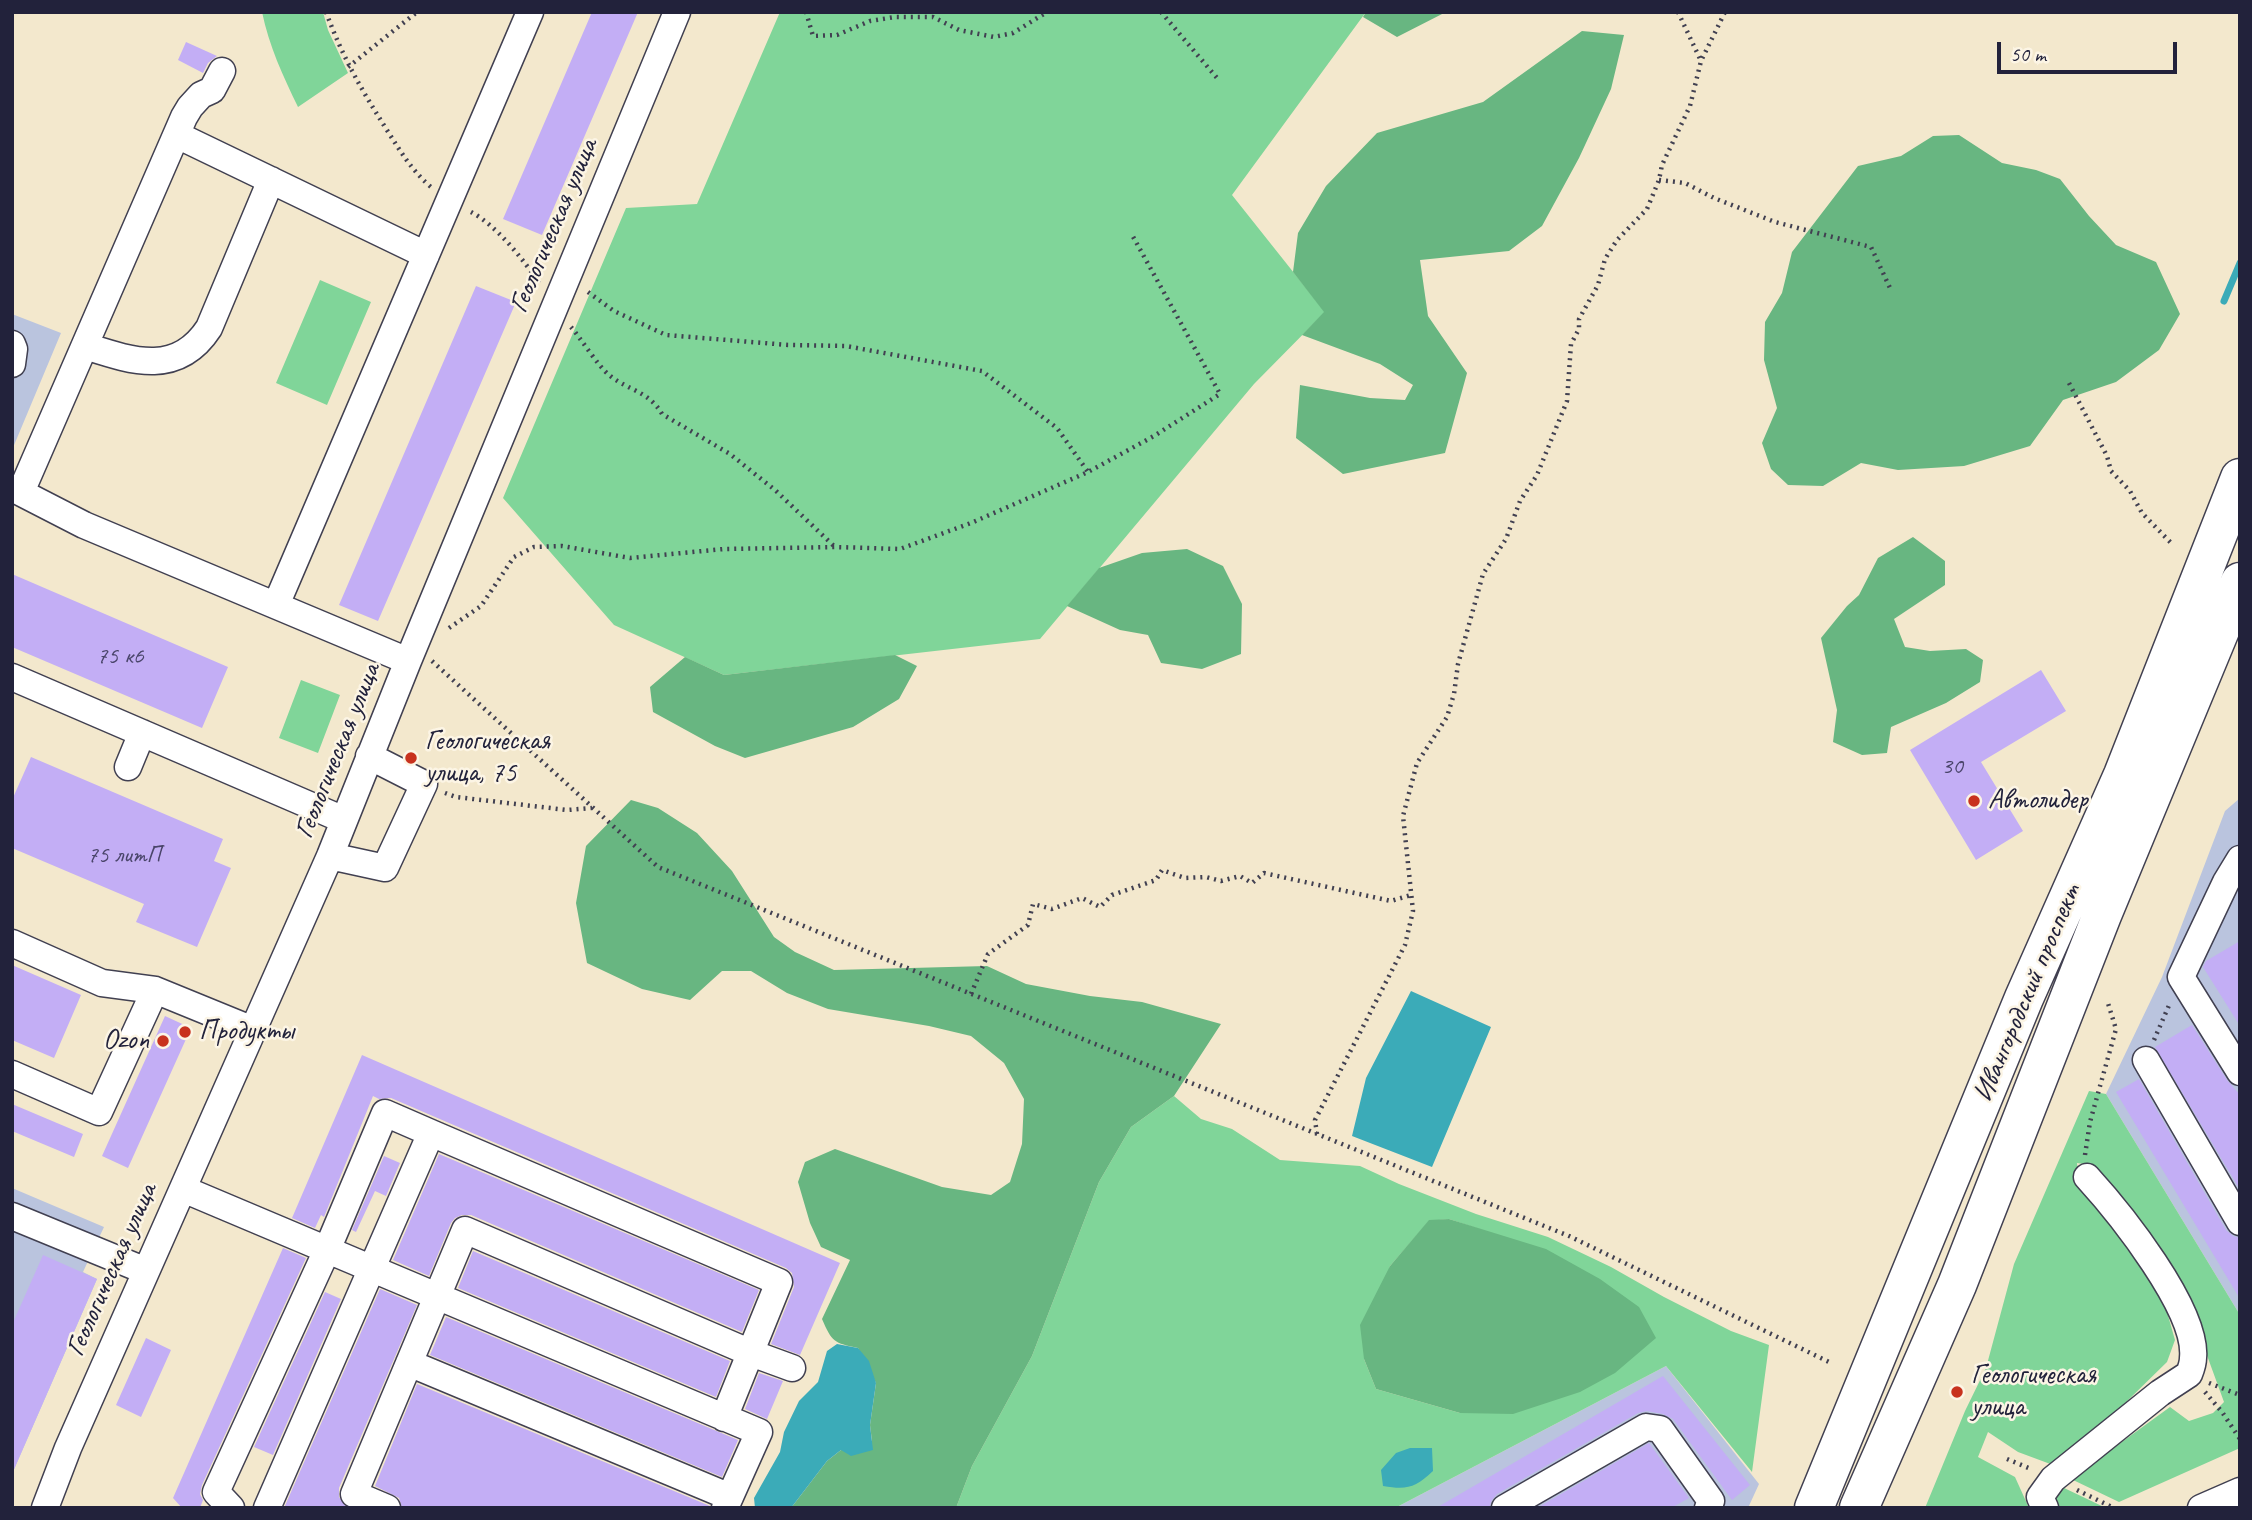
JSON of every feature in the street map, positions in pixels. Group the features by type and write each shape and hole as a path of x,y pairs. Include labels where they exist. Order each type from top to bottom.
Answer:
{"highway":[{"name":"Ивангородский проспект","path":"1814,1508 2024,998 2123,775 2240,478"},
{"name":"Ивангородский проспект","path":"1859,1508 1957,1285 2102,915 2237,593"}],"street":[{"name":"Геологическая улица","path":"45,1508 68,1448 330,856 411,653 677,12"},
{"path":"276,605 449,202 522,15"},
{"path":"222,71 212,90 201,95 190,107 85,346 16,490 84,525 276,605 411,653"},
{"path":"177,135 426,255"},
{"path":"85,346 127,359 157,361 180,358 199,344 209,328 271,180"},
{"path":"12,344 15,349 12,364"},
{"path":"12,677 344,820"},
{"path":"128,767 142,733"},
{"path":"330,856 385,868 424,784 369,756"},
{"path":"2240,859 2226,882 2181,977 2240,1072"},
{"path":"2226,882 2240,905"},
{"path":"12,943 102,983 155,990 253,1030"},
{"path":"12,1074 99,1112 155,990"},
{"path":"2146,1060 2240,1222"},
{"path":"231,1508 216,1492 327,1250 385,1112 779,1282 724,1418"},
{"path":"267,1508 430,1133"},
{"path":"2045,1508 2040,1497 2053,1479 2160,1393 2189,1374 2194,1356 2186,1322 2158,1269 2117,1210 2087,1177"},
{"path":"183,1189 759,1432 727,1503 409,1363"},
{"path":"12,1216 146,1271"},
{"path":"387,1508 354,1494 465,1230 751,1353 792,1368"},
{"path":"1505,1508 1646,1427 1660,1430 1711,1501 1708,1508"},
{"path":"2202,1508 2240,1490"}],"path":[{"path":"326,12 348,67 415,173 449,202 481,217 527,264 555,306 609,375 635,388 658,406 662,414 730,454 775,490 835,547"},
{"path":"348,67 417,12"},
{"path":"806,12 813,36 836,35 870,21 895,17 933,17 959,30 994,37 1013,33 1047,12"},
{"path":"1161,12 1217,78"},
{"path":"1678,12 1701,61"},
{"path":"1318,1134 1315,1120 1405,945 1413,911 1403,816 1417,763 1447,717 1454,694 1458,664 1483,573 1506,539 1520,501 1536,475 1567,401 1571,345 1579,330 1578,319 1598,285 1605,259 1617,240 1647,209 1662,165 1690,106 1701,61 1725,12"},
{"path":"1659,180 1685,183 1714,198 1775,222 1871,247 1890,288"},
{"path":"1131,233 1220,394 1154,436 1088,472 971,523 900,550 835,547 724,549 630,558 562,546 534,547 514,557 481,606 411,653 658,867 1569,1236 1829,1362"},
{"path":"567,277 614,311 666,335 788,345 846,346 982,371 1057,428 1088,472"},
{"path":"2069,383 2107,456 2111,471 2130,491 2142,513 2173,545"},
{"path":"424,784 456,797 567,810 593,808"},
{"path":"971,994 988,954 1028,925 1033,904 1052,909 1082,898 1100,907 1112,895 1156,880 1162,870 1185,878 1206,877 1221,881 1240,876 1252,883 1264,873 1391,901 1411,895"},
{"path":"2146,1060 2181,977"},
{"path":"2087,1177 2084,1157 2090,1122 2116,1029 2107,1000"},
{"path":"2189,1374 2240,1395"},
{"path":"2189,1374 2222,1412 2240,1439"}],"shaded area":[{"path":"12,314 61,333 12,450"},
{"path":"2240,798 2240,1315 2106,1094 2162,977 2225,811"},
{"path":"12,1188 104,1227 83,1272 97,1279 12,1474"},
{"path":"1666,1366 1759,1484 1748,1508 1395,1508"}],"green space":[{"path":"262,12 323,12 328,30 348,73 298,107 273,49"},
{"path":"780,12 1366,12 1232,195 1325,312 1254,384 1040,639 724,675 614,625 503,498 626,208 697,204"},
{"path":"1366,12 1446,12 1397,37 1363,17"},
{"path":"1582,31 1624,35 1611,89 1579,158 1542,226 1509,251 1420,260 1428,316 1467,373 1445,453 1343,474 1296,438 1300,385 1370,398 1405,400 1413,385 1380,364 1302,335 1324,312 1293,272 1298,233 1326,186 1377,133 1483,102"},
{"path":"1959,135 2002,163 2036,170 2060,179 2116,245 2156,262 2180,314 2159,350 2116,382 2063,400 2030,446 1964,466 1898,470 1861,463 1823,486 1788,485 1771,469 1762,443 1777,408 1764,360 1765,322 1782,293 1792,252 1858,166 1901,156 1933,136"},
{"path":"320,280 371,302 327,405 276,383"},
{"path":"1913,537 1945,561 1945,585 1894,619 1905,647 1930,651 1966,649 1983,660 1980,682 1946,703 1891,727 1887,753 1862,755 1833,742 1837,710 1821,638 1859,595 1878,558"},
{"path":"1187,549 1223,566 1242,604 1241,654 1202,669 1161,663 1148,635 1120,630 1067,606 1099,568 1142,553"},
{"path":"895,655 917,666 899,699 853,727 745,758 715,746 653,712 650,687 685,657 724,675"},
{"path":"301,680 340,695 318,753 279,738"},
{"path":"631,800 658,808 697,833 732,871 774,937 795,952 834,970 987,966 1026,984 1142,1002 1221,1024 1174,1096 1131,1127 1099,1182 1032,1356 972,1466 956,1508 791,1508 827,1461 841,1450 872,1441 870,1425 876,1383 858,1348 835,1340 828,1333 822,1319 850,1260 821,1247 810,1223 798,1182 805,1162 835,1149 942,1187 991,1195 1010,1182 1022,1144 1024,1099 1004,1063 971,1036 828,1009 787,993 751,971 722,971 690,1000 642,989 587,963 576,903 586,846"},
{"path":"2089,1091 2106,1094 2240,1315 2240,1448 2119,1502 2071,1479 2170,1407 2189,1421 2213,1413 2224,1402 2193,1317 2090,1165 2077,1163 2079,1179 2163,1298 2175,1340 2167,1362 2119,1409 2053,1465 2018,1452 1988,1432 1978,1457 2015,1477 2029,1508 1925,1508 1986,1368 2014,1264"},
{"path":"1174,1096 1201,1119 1232,1129 1280,1160 1360,1166 1476,1214 1548,1237 1731,1331 1769,1345 1752,1472 1666,1366 1395,1508 956,1508 972,1466 1032,1356 1099,1182 1131,1127","holes":["1449,1219 1497,1235 1460,1413 1376,1389 1364,1359 1390,1266 1429,1221"]},
{"path":"1449,1219 1546,1249 1600,1279 1639,1307 1656,1338 1615,1373 1580,1392 1513,1414 1460,1413 1376,1389 1364,1359 1360,1325 1390,1266 1429,1220"},
{"path":"2062,1487 2106,1508 2056,1508 2055,1496"}],"water":[{"path":"1411,991 1491,1027 1432,1167 1352,1136 1366,1078"},
{"path":"837,1344 858,1348 869,1361 876,1383 870,1425 873,1450 851,1456 841,1450 827,1461 791,1508 755,1508 754,1498 780,1452 784,1432 799,1401 818,1382 827,1351"},
{"path":"1410,1448 1432,1448 1433,1471 1410,1486 1383,1486 1381,1470 1396,1453"}],"building":[{"path":"592,12 638,12 542,235 503,219"},
{"path":"186,42 217,56 208,63 203,73 178,60"},
{"path":"476,286 516,302 378,621 339,605"},
{"path":"12,574 228,667 202,728 12,647"},
{"path":"2041,670 2066,711 1981,762 2023,831 1976,860 1910,750"},
{"path":"31,757 223,839 214,861 231,868 197,947 136,922 144,904 12,848 12,800"},
{"path":"2240,941 2240,1026 2203,967 2206,961"},
{"path":"12,965 81,995 54,1058 12,1040"},
{"path":"165,1016 191,1028 128,1168 102,1156"},
{"path":"2192,1025 2227,1080 2240,1095 2240,1190 2155,1047"},
{"path":"362,1055 840,1263 800,1355 771,1344 794,1287 792,1273 786,1268 391,1098 379,1099 373,1096 324,1217 321,1215 315,1228 292,1218"},
{"path":"2139,1079 2226,1230 2240,1238 2240,1299 2116,1092"},
{"path":"12,1104 83,1134 74,1157 12,1131"},
{"path":"439,1154 759,1290 742,1332 471,1215 462,1215 451,1223 429,1276 393,1260"},
{"path":"384,1156 400,1163 386,1196 375,1191 356,1232 352,1230"},
{"path":"283,1248 306,1258 202,1485 200,1494 203,1500 200,1508 182,1508 173,1498"},
{"path":"473,1251 730,1361 716,1397 458,1288"},
{"path":"43,1255 97,1279 12,1474 12,1325"},
{"path":"380,1289 417,1305 339,1488 339,1497 347,1508 284,1508"},
{"path":"325,1292 341,1299 273,1455 254,1447"},
{"path":"446,1317 738,1440 722,1477 430,1355"},
{"path":"146,1338 171,1350 141,1417 116,1405"},
{"path":"759,1373 783,1381 767,1419 745,1409"},
{"path":"1663,1376 1750,1485 1732,1500 1673,1419 1647,1411 1638,1413 1497,1494 1489,1508 1436,1508"},
{"path":"417,1384 710,1508 402,1508 399,1498 375,1486"},
{"path":"1649,1443 1689,1498 1671,1508 1537,1508"}],"waterway":[{"path":"2224,301 2240,263"}],"place":[{"name":"Геологическая улица, 75","path":"411,758"},
{"name":"Автолидер","path":"1974,801"},
{"name":"Продукты","path":"185,1032"},
{"name":"Ozon","path":"163,1041"},
{"name":"Геологическая улица","path":"1957,1392"}]}
